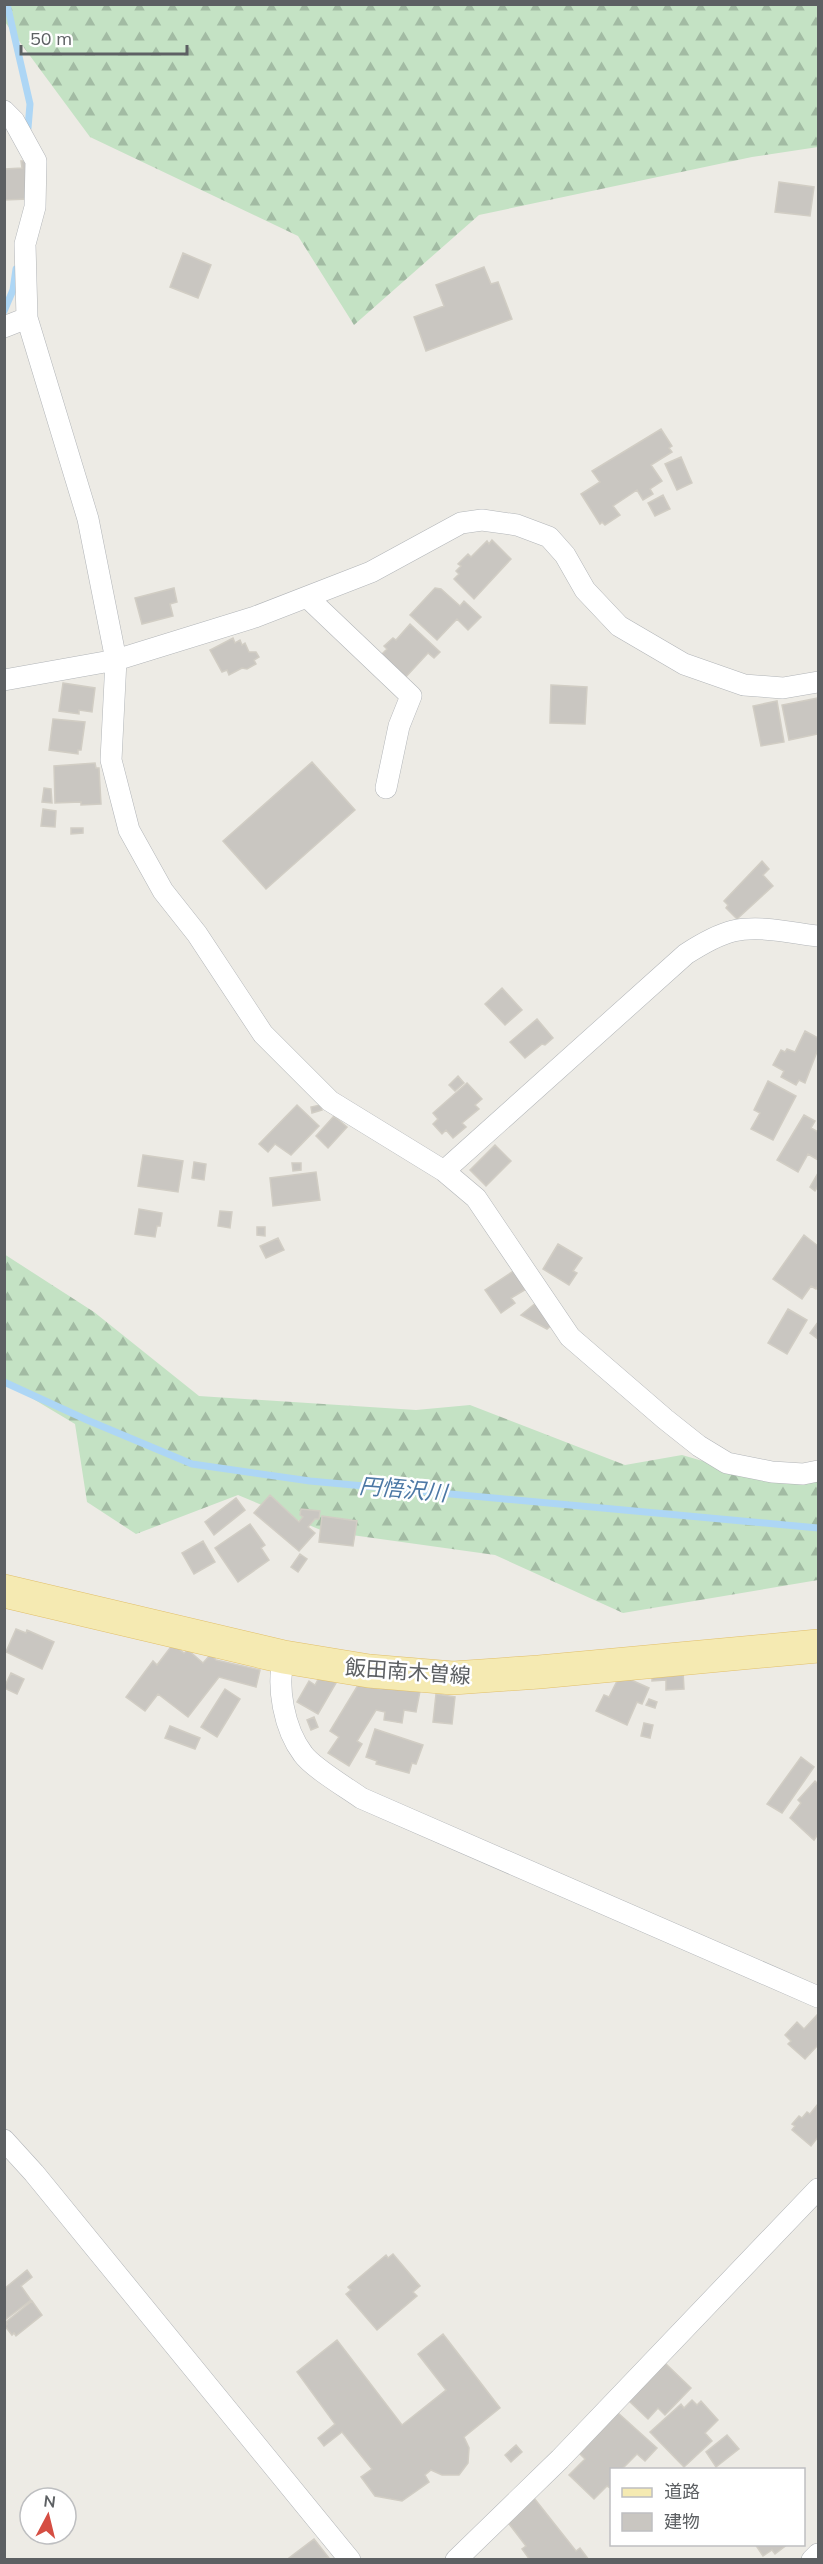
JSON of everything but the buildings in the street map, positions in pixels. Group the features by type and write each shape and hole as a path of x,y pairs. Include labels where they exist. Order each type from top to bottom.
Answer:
{"main road":[{"name":"飯田南木曽線","path":"4,1591 284,1657 369,1671 453,1678 819,1646"}],"street":[{"path":"4,111 14,121 36,161 35,207 25,244 27,318 88,519 116,660 111,760 129,830 163,891 197,934 263,1034 330,1101 444,1171 476,1198 570,1337 664,1419 699,1446 728,1463 772,1472 803,1474 819,1471"},
{"path":"4,327 27,318"},
{"path":"4,680 116,660 255,617 371,572 461,524 482,520 517,525 549,537 565,555 585,590 619,626 684,664 744,685 783,688 819,682"},
{"path":"307,597 411,696 399,726 386,788"},
{"path":"444,1171 686,954 702,944 733,931 759,930 819,936"},
{"path":"284,1657 280,1670 283,1703 293,1736 303,1755 361,1798 819,1997"},
{"path":"4,2140 34,2173 350,2559"},
{"path":"456,2559 560,2459 819,2189"},
{"path":"812,2559 819,2554"}],"green space":[{"path":"4,5 818,5 818,147 752,157 479,215 354,325 298,236 90,137 5,22"},
{"path":"4,1254 94,1312 199,1396 416,1410 470,1405 625,1465 682,1455 744,1473 818,1480 818,1580 623,1613 495,1555 323,1531 238,1495 136,1534 87,1502 75,1424 5,1382"}],"waterway":[{"path":"7,4 30,104 28,128"},
{"path":"4,311 13,290 16,269"},
{"name":"円悟沢川","path":"4,1382 192,1464 310,1481 818,1528"}]}
